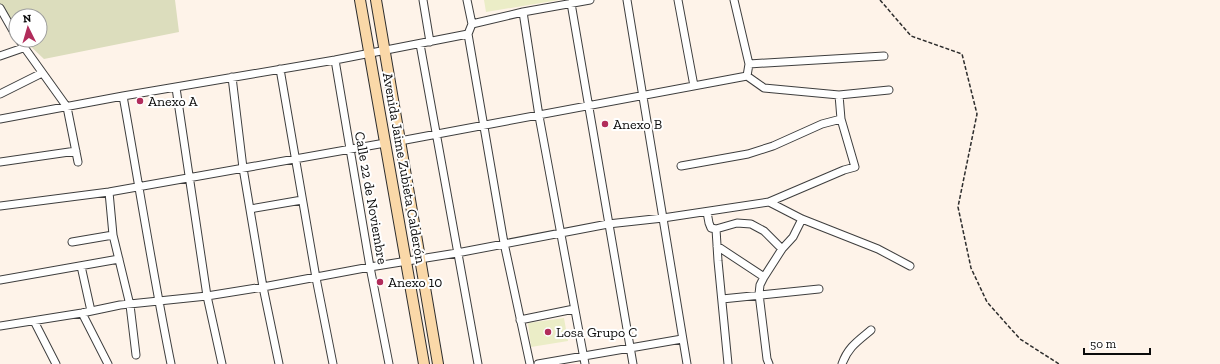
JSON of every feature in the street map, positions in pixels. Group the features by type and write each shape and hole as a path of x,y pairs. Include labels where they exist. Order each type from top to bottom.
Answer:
{"street":[{"name":"Avenida Jaime Zubieta Calderón","path":"360,0 424,364"},
{"name":"Avenida Jaime Zubieta Calderón","path":"376,0 438,364"},
{"path":"423,0 430,42"},
{"path":"467,0 472,24 468,34 504,243 530,364"},
{"path":"472,24 523,12 590,0"},
{"path":"627,0 687,364"},
{"path":"678,0 694,86"},
{"path":"734,0 748,64 747,76"},
{"path":"571,3 633,364"},
{"path":"0,8 8,22"},
{"path":"523,12 539,116 585,364"},
{"path":"0,119 123,96 335,60 468,34"},
{"path":"420,44 478,364"},
{"path":"0,56 23,48 42,73 67,107 78,162"},
{"path":"748,64 884,56"},
{"name":"Calle 22 de Noviembre","path":"335,60 370,267 389,364"},
{"path":"280,69 316,278 333,364"},
{"path":"0,94 42,73"},
{"path":"400,141 747,76 764,88 838,95 889,90"},
{"path":"232,77 243,168 263,287 278,364"},
{"path":"176,88 207,296 222,364"},
{"path":"0,326 82,313 109,307 207,296 263,287 370,267 457,253 608,224 707,212 769,202 844,170 855,167 841,119 838,95"},
{"path":"123,96 140,187 158,302 171,364"},
{"path":"681,166 748,154 773,146 822,124 841,119"},
{"path":"0,206 140,187 385,143"},
{"path":"0,162 76,151"},
{"path":"108,192 113,235 130,305 136,355"},
{"path":"250,210 302,200"},
{"path":"769,202 802,219 878,249 910,266"},
{"path":"707,212 711,228 716,229 737,223 751,224 764,231 782,249"},
{"path":"770,364 767,359 759,294 760,285 782,249 793,236 802,219"},
{"path":"716,229 728,364"},
{"path":"72,242 113,235"},
{"path":"717,246 764,277"},
{"path":"0,280 119,259"},
{"path":"81,266 90,311"},
{"path":"722,299 819,289"},
{"path":"520,320 574,309"},
{"path":"82,313 108,364"},
{"path":"34,321 56,364"},
{"path":"842,364 846,353 854,344 872,330"},
{"path":"538,364 682,339"}],"path":[{"path":"880,0 911,36 962,54 977,114 958,207 971,268 987,302 1020,339 1059,364"}],"green space":[{"path":"0,0 175,0 179,32 44,59 32,48 48,48 48,8 8,8 8,18 0,4"},
{"path":"484,0 559,0 486,12"},
{"name":"Losa Grupo C","path":"564,318 568,341 531,347 528,323"}],"place":[{"name":"Anexo A","path":"140,101"},
{"name":"Anexo B","path":"605,124"},
{"name":"Anexo 10","path":"380,282"},
{"name":"Losa Grupo C","path":"548,332"}]}
